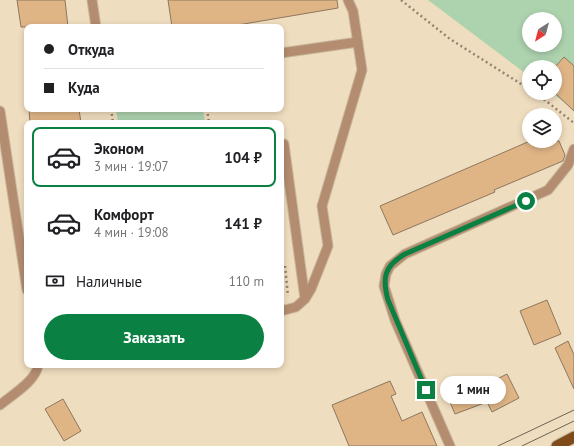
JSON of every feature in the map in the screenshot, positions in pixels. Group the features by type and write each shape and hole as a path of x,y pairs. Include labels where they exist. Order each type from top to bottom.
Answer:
{"main road":[{"path":"557,446 574,437"}],"lane":[{"path":"92,0 96,24"},
{"path":"285,310 296,307 305,299 311,289 328,246 322,206 362,70 353,11 348,0"},
{"path":"284,53 358,42"},
{"path":"0,111 24,270"},
{"path":"284,144 305,299"},
{"path":"450,446 395,320 384,286 386,274 390,266 405,254 548,190 568,165 574,149"},
{"path":"0,405 34,378 38,368"}],"path":[{"path":"401,0 450,39 522,85"},
{"path":"545,100 574,122"},
{"path":"284,262 285,310"}],"green space":[{"path":"428,0 574,0 574,110 561,100 562,60 522,60 522,71"},
{"path":"116,112 203,112 205,120 118,120"}],"building":[{"path":"17,0 65,0 68,24 24,24 24,27 21,27"},
{"path":"168,0 337,0 338,8 244,24 172,24"},
{"path":"564,57 574,66 574,111 562,100 561,60"},
{"path":"29,112 79,112 81,120 30,120"},
{"path":"522,144 522,148 562,148 565,155 563,161 494,190 495,192 393,235 380,206"},
{"path":"547,300 561,334 534,345 520,311"},
{"path":"568,341 574,355 574,389 555,348"},
{"path":"507,374 519,398 492,412 487,402 455,414 447,395 469,386 471,392"},
{"path":"390,381 396,394 391,396 402,421 422,412 437,446 349,446 332,405"},
{"path":"63,399 81,431 64,441 45,409"}],"tram line":[{"path":"498,446 574,410"},
{"path":"522,446 574,421"}],"route":[{"path":"426,390 395,320 388,300 384,286 386,274 390,266 405,254 526,201"}]}
